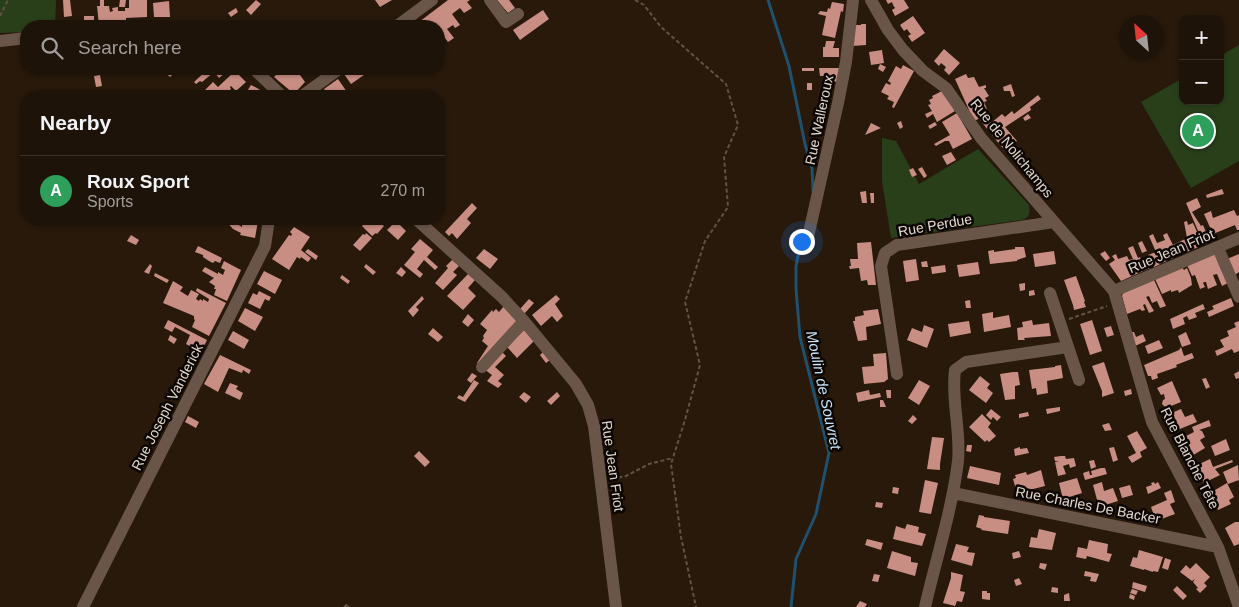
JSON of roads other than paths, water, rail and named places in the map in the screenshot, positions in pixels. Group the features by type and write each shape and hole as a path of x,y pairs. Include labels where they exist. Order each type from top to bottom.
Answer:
{"street":[{"path":"405,20 432,0"},
{"path":"490,0 506,22 518,14"},
{"name":"Rue Walleroux","path":"806,246 846,62 853,0"},
{"name":"Rue de Nolichamps","path":"871,0 888,30 903,50 923,71 946,88 981,138 1114,291"},
{"path":"0,41 20,39"},
{"path":"260,75 276,90"},
{"path":"310,90 331,75"},
{"name":"Rue Perdue","path":"897,374 881,266 885,253 897,246 1054,222"},
{"name":"Rue Joseph Vanderick","path":"83,607 265,246 267,225"},
{"name":"Rue Jean Friot","path":"423,225 502,297 576,384 588,404 594,426 616,607"},
{"name":"Rue Jean Friot","path":"1114,291 1239,238"},
{"path":"1218,248 1239,297"},
{"name":"Rue Blanche Tête","path":"1114,291 1152,422 1218,547 1239,607"},
{"path":"1050,293 1079,380"},
{"path":"482,367 524,321"},
{"path":"924,607 953,493 959,443 954,381 955,370 966,362 1068,347"},
{"name":"Rue Charles De Backer","path":"953,493 1218,547"}],"waterway":[{"name":"Moulin de Souvret","path":"768,0 789,66 805,144 812,168 813,191"},
{"name":"Moulin de Souvret","path":"791,607 796,559 816,514 829,453 800,337 796,266 802,236"}],"place":[{"name":"Roux Sport","path":"1198,131"}]}
